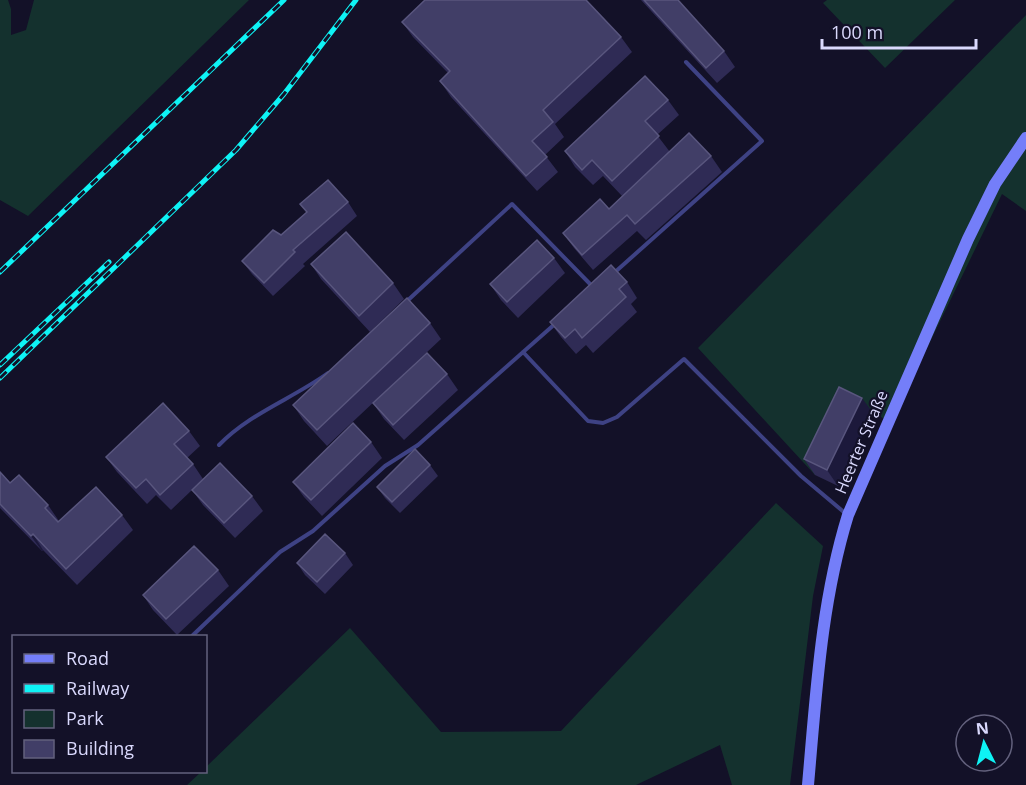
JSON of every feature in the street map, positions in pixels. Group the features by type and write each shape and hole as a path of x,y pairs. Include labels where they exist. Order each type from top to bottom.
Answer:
{"main road":[{"name":"Heerter Straße","path":"808,785 827,602 837,551 848,515 968,239 995,183 1026,138"}],"lane":[{"path":"613,274 762,141 686,62"},
{"path":"405,304 512,204 595,289"},
{"path":"193,635 280,552 313,531 385,466 418,445 559,320"},
{"path":"523,352 588,421 603,423 616,417 684,359 801,476 848,515"},
{"path":"219,445 234,430 258,413 292,396 331,371"}],"green space":[{"path":"0,0 8,0 11,9 11,35 26,30 34,0 249,0 28,216 0,200"},
{"path":"827,0 955,0 885,68 823,3"},
{"path":"1026,15 1026,211 1002,194 910,383 894,423 850,403 815,475 698,348"},
{"path":"776,503 823,546 813,596 790,785 732,785 720,745 636,785 187,785 200,773 207,773 207,766 350,628 441,732 561,731"}],"building":[{"path":"425,0 586,0 621,37 543,110 553,122 532,141 547,157 526,176 440,81 450,71 402,22"},
{"path":"644,0 678,0 724,51 706,68"},
{"path":"645,76 668,100 645,121 659,136 612,181 592,160 582,170 565,151"},
{"path":"689,133 711,156 635,224 627,215 582,255 563,233 600,199 609,209"},
{"path":"328,180 348,202 293,250 295,252 264,283 242,261 273,230 281,235 307,212 300,204"},
{"path":"346,232 393,283 359,316 311,264"},
{"path":"537,240 554,258 507,302 490,284"},
{"path":"611,265 627,282 619,289 626,297 582,338 575,329 565,338 550,322"},
{"path":"407,298 430,323 317,430 293,405"},
{"path":"427,353 447,374 393,425 373,403"},
{"path":"839,387 862,398 827,470 804,459"},
{"path":"163,403 189,431 174,444 193,464 160,495 146,479 136,488 106,457"},
{"path":"353,423 371,442 311,500 293,482"},
{"path":"415,449 430,465 392,502 377,487"},
{"path":"220,463 252,496 224,523 192,490"},
{"path":"0,472 10,483 19,475 48,505 45,508 58,522 96,487 122,515 66,569 0,504"},
{"path":"325,534 345,553 317,582 297,563"},
{"path":"194,546 218,570 166,619 143,595"}],"railway":[{"path":"0,272 284,0"},
{"path":"0,378 236,150 284,94 356,0"},
{"path":"0,365 109,262"}]}
